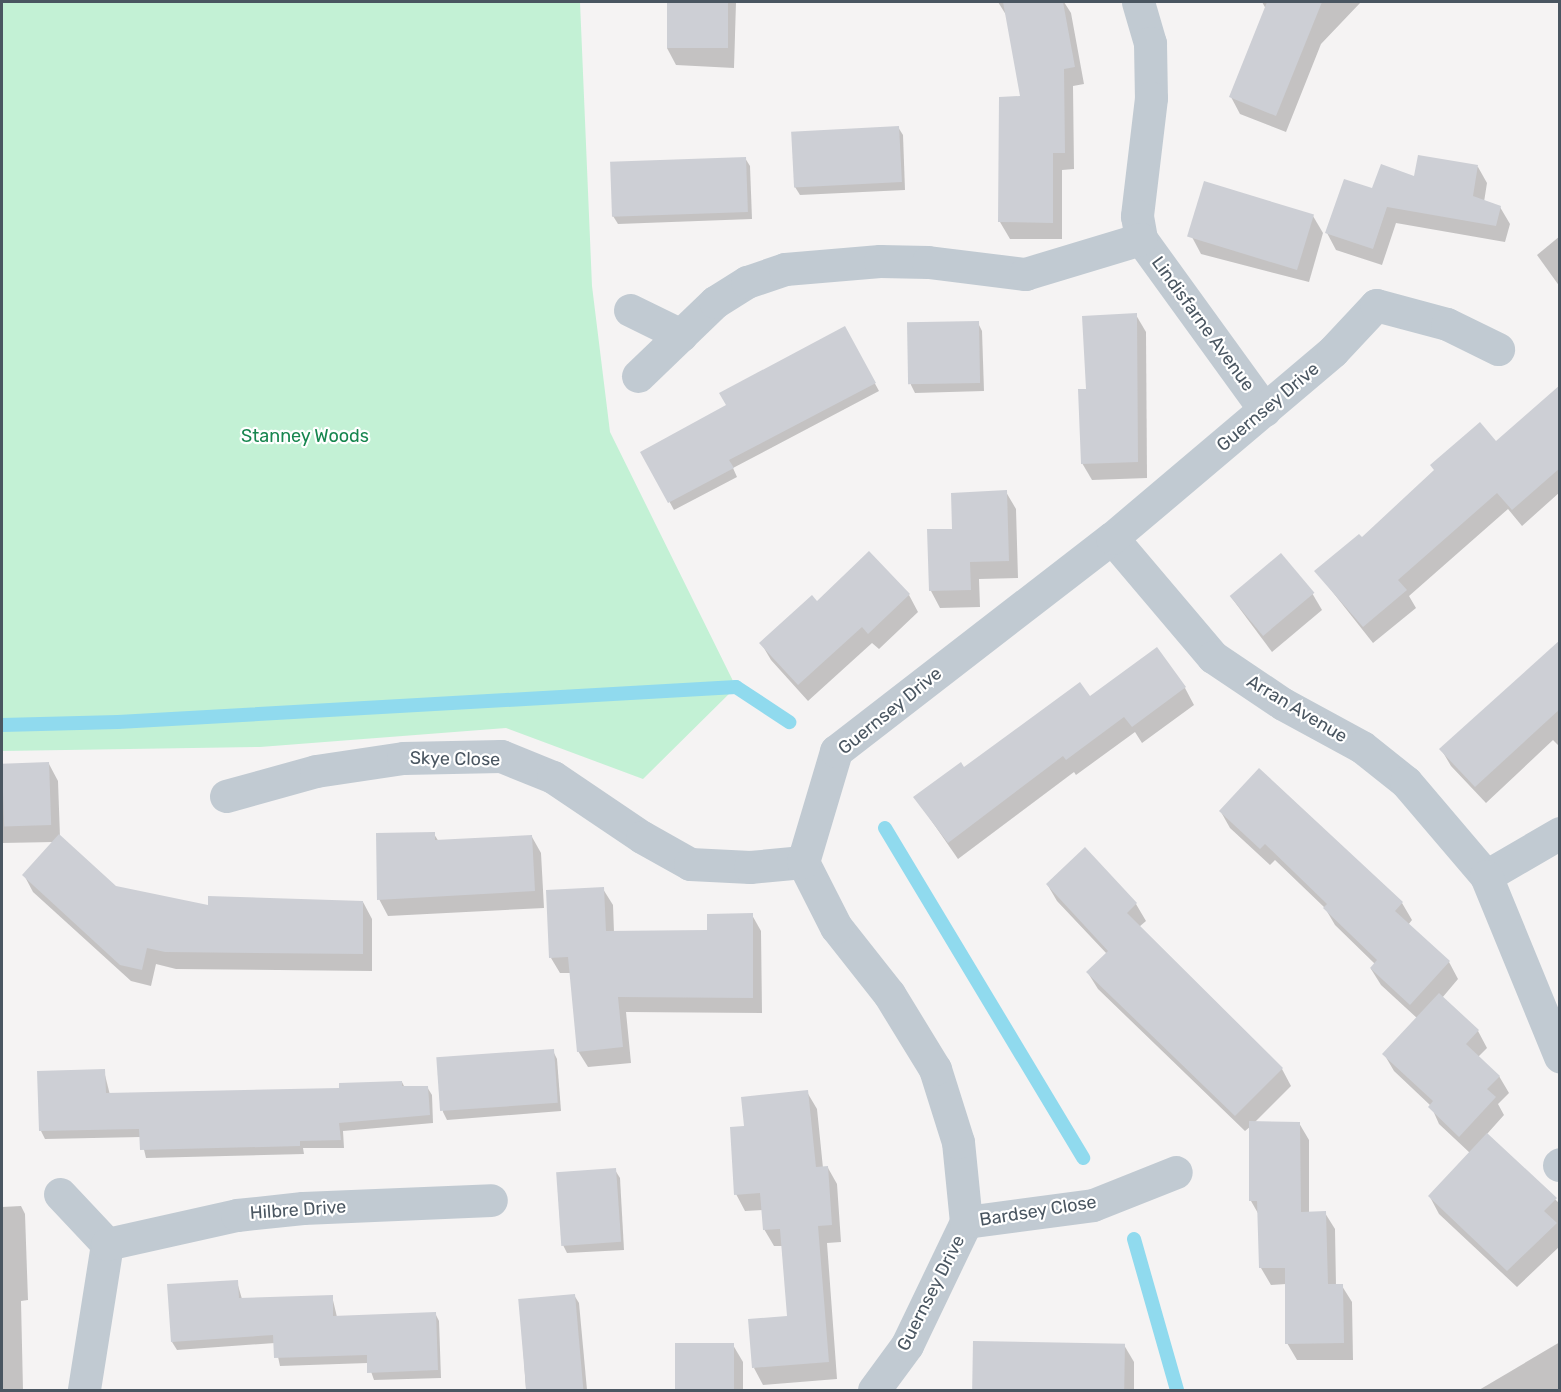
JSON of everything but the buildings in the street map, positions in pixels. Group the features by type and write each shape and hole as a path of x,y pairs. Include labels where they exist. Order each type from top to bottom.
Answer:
{"street":[{"name":"Lindisfarne Avenue","path":"1138,2 1150,43 1151,98 1137,216 1141,238 1265,410"},
{"name":"Lindisfarne Avenue","path":"638,376 731,292 785,269 839,261 890,261 1025,274 1141,238"},
{"name":"Guernsey Drive","path":"874,1390 907,1345 966,1222 958,1142 935,1069 889,994 836,927 803,862 836,751 1112,538 1333,351 1376,305 1447,324 1498,349"},
{"path":"630,310 681,335"},
{"name":"Arran Avenue","path":"1112,538 1213,657 1283,704 1362,747 1406,782 1486,876 1560,1056"},
{"name":"Skye Close","path":"226,796 316,771 403,758 501,756 553,777 642,837 690,864 750,867 803,862"},
{"path":"1486,876 1560,833"},
{"name":"Bardsey Close","path":"966,1222 1093,1205 1176,1172"},
{"path":"60,1194 107,1244 84,1390"},
{"name":"Hilbre Drive","path":"107,1244 237,1215 303,1208 491,1200"}],"green space":[{"name":"Stanney Woods","path":"2,2 580,2 592,286 610,432 736,687 643,779 506,728 260,747 2,751"}],"waterway":[{"path":"2,725 118,722 736,687 789,722"},
{"path":"885,828 1083,1158"},
{"path":"1134,1239 1177,1390"}]}
